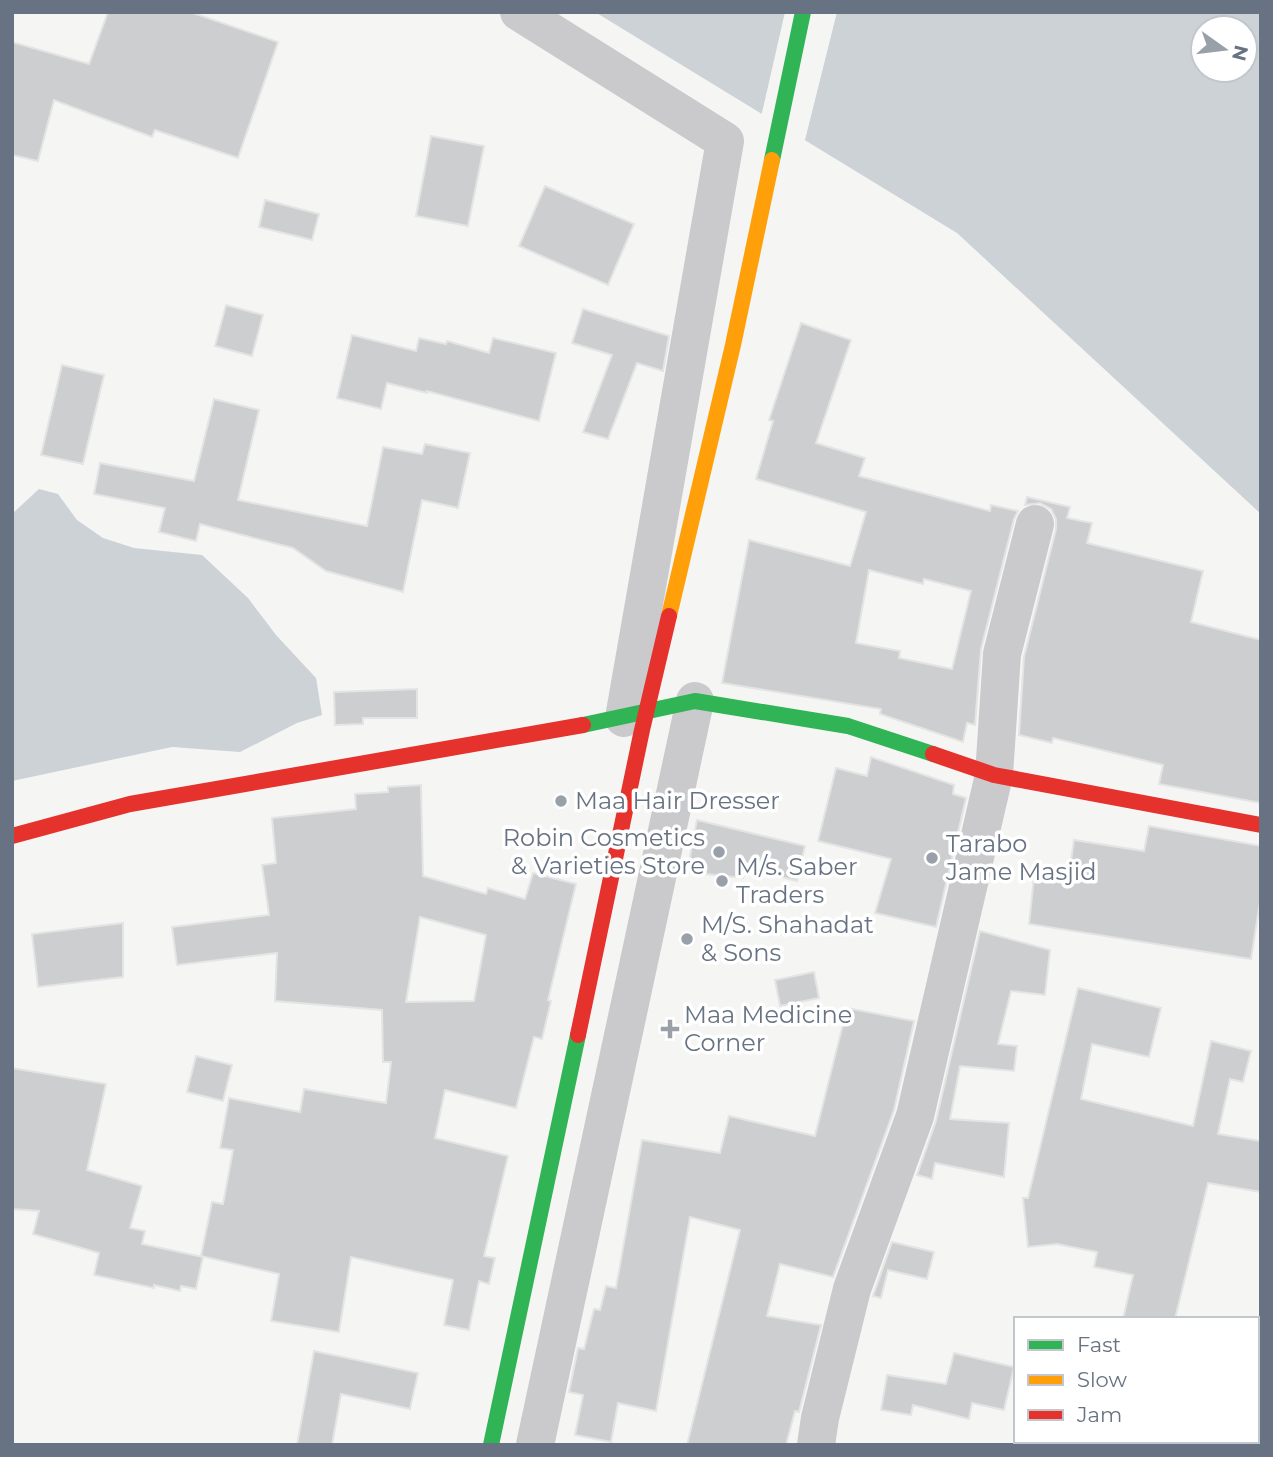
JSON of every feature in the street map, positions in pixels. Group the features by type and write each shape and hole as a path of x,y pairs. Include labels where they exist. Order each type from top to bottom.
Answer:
{"main road":[{"path":"491,1445 642,730 733,345 803,12"},
{"path":"12,836 130,804 624,718 695,701 848,726 994,775 1261,825"}],"street":[{"path":"519,12 725,141 624,718"},
{"path":"816,1445 820,1418 852,1289 915,1116 994,775 1002,654 1035,524"},
{"path":"535,1445 695,701"}],"shaded area":[{"path":"595,12 1261,12 1261,514 957,233"},
{"path":"39,489 58,494 77,520 103,538 134,548 202,555 248,598 276,635 316,678 322,715 297,723 240,752 172,747 12,781 12,514"}],"pier":[{"path":"785,12 837,12 804,144 761,117"}],"building":[{"path":"108,12 190,12 278,42 238,158 155,130 152,137 54,100 38,161 12,155 12,42 89,64"},
{"path":"431,136 484,146 468,226 416,216"},
{"path":"545,186 634,224 608,285 519,246"},
{"path":"265,200 319,214 312,240 259,227"},
{"path":"226,305 263,315 252,356 215,346"},
{"path":"583,309 669,336 663,371 637,363 608,439 583,432 612,355 572,343"},
{"path":"801,323 851,340 816,443 865,458 859,476 990,511 991,505 1018,511 981,649 975,725 967,723 963,742 880,714 881,709 722,683 749,540 850,566 866,512 756,479 773,421 769,420","holes":["869,570 923,584 924,579 971,591 952,669 899,658 900,651 856,643"]},
{"path":"352,335 416,351 419,338 446,344 447,341 489,353 493,338 556,353 539,421 387,383 381,409 337,398"},
{"path":"62,365 104,375 83,464 41,455"},
{"path":"214,399 259,410 238,500 367,526 383,447 422,454 425,444 470,453 458,508 422,500 403,592 326,571 293,548 200,524 196,541 159,532 165,508 94,494 100,463 194,481"},
{"path":"1027,497 1070,507 1067,518 1092,523 1087,543 1203,571 1191,622 1261,640 1261,803 1159,784 1163,765 1053,738 1052,743 1019,735 1024,657 1056,529 1056,519 1051,509 1040,503 1025,505"},
{"path":"417,689 417,718 363,718 363,724 335,725 334,692"},
{"path":"871,757 954,785 953,794 966,798 936,927 875,913 891,859 818,841 836,768 867,776"},
{"path":"421,785 423,876 486,894 488,888 525,899 533,873 576,884 548,1000 551,1001 542,1039 534,1037 516,1108 445,1090 435,1138 508,1156 484,1256 495,1258 489,1284 479,1281 469,1330 444,1325 453,1280 351,1257 339,1332 271,1321 279,1274 201,1256 212,1202 223,1204 233,1150 220,1148 229,1098 300,1112 304,1089 386,1103 391,1062 383,1062 382,1010 275,1001 277,953 177,965 172,927 269,915 262,865 276,863 272,818 356,809 355,794 388,792 388,787","holes":["420,917 486,935 474,1001 406,1002"]},
{"path":"697,820 805,846 797,881 745,868 743,878 687,872"},
{"path":"1149,826 1261,846 1261,895 1251,959 1029,924 1034,877 1068,881 1074,840 1144,851"},
{"path":"123,923 123,977 38,987 32,934"},
{"path":"980,931 1050,950 1045,995 1011,991 998,1044 1017,1046 1014,1071 960,1066 950,1119 1009,1123 1004,1177 935,1163 932,1179 917,1175 936,1121"},
{"path":"814,972 819,998 780,1006 775,980"},
{"path":"1078,988 1161,1008 1149,1057 1092,1044 1081,1099 1193,1126 1211,1041 1251,1051 1243,1082 1230,1079 1218,1134 1261,1141 1261,1192 1208,1183 1175,1317 1123,1317 1133,1275 1094,1267 1097,1252 1057,1244 1028,1247 1023,1198 1028,1198"},
{"path":"847,1008 914,1021 894,1110 833,1277 780,1264 767,1316 821,1325 799,1412 795,1411 786,1445 687,1445 740,1230 690,1217 656,1411 618,1403 611,1442 575,1435 583,1395 569,1392 578,1348 584,1349 594,1309 600,1310 606,1286 616,1288 642,1140 720,1153 729,1116 815,1136"},
{"path":"196,1056 232,1065 223,1101 187,1092"},
{"path":"12,1068 106,1084 87,1170 142,1186 130,1228 145,1231 142,1244 203,1257 196,1289 181,1286 180,1291 154,1285 154,1288 94,1275 99,1253 33,1234 39,1211 12,1209"},
{"path":"892,1242 934,1252 927,1279 888,1270 881,1298 873,1296"},
{"path":"314,1351 418,1373 410,1409 341,1394 332,1445 297,1445"},
{"path":"954,1353 1014,1367 1004,1410 972,1403 969,1419 913,1405 911,1415 881,1410 887,1375 946,1384"}],"traffic: fast":[{"path":"772,160 803,12"},
{"path":"583,725 695,701 848,726 933,754"},
{"path":"491,1445 578,1035"}],"traffic: slow":[{"path":"669,616 733,345 772,160"}],"traffic: jam":[{"path":"578,1035 642,730 669,616"},
{"path":"12,836 130,804 583,725"},
{"path":"933,754 994,775 1261,825"}],"place":[{"name":"Maa Hair Dresser","path":"561,801"},
{"name":"Robin Cosmetics & Varieties Store","path":"719,852"},
{"name":"Tarabo Jame Masjid","path":"932,858"},
{"name":"M/s. Saber Traders","path":"722,881"},
{"name":"M/S. Shahadat & Sons","path":"687,939"},
{"name":"Maa Medicine Corner","path":"670,1029"}]}
